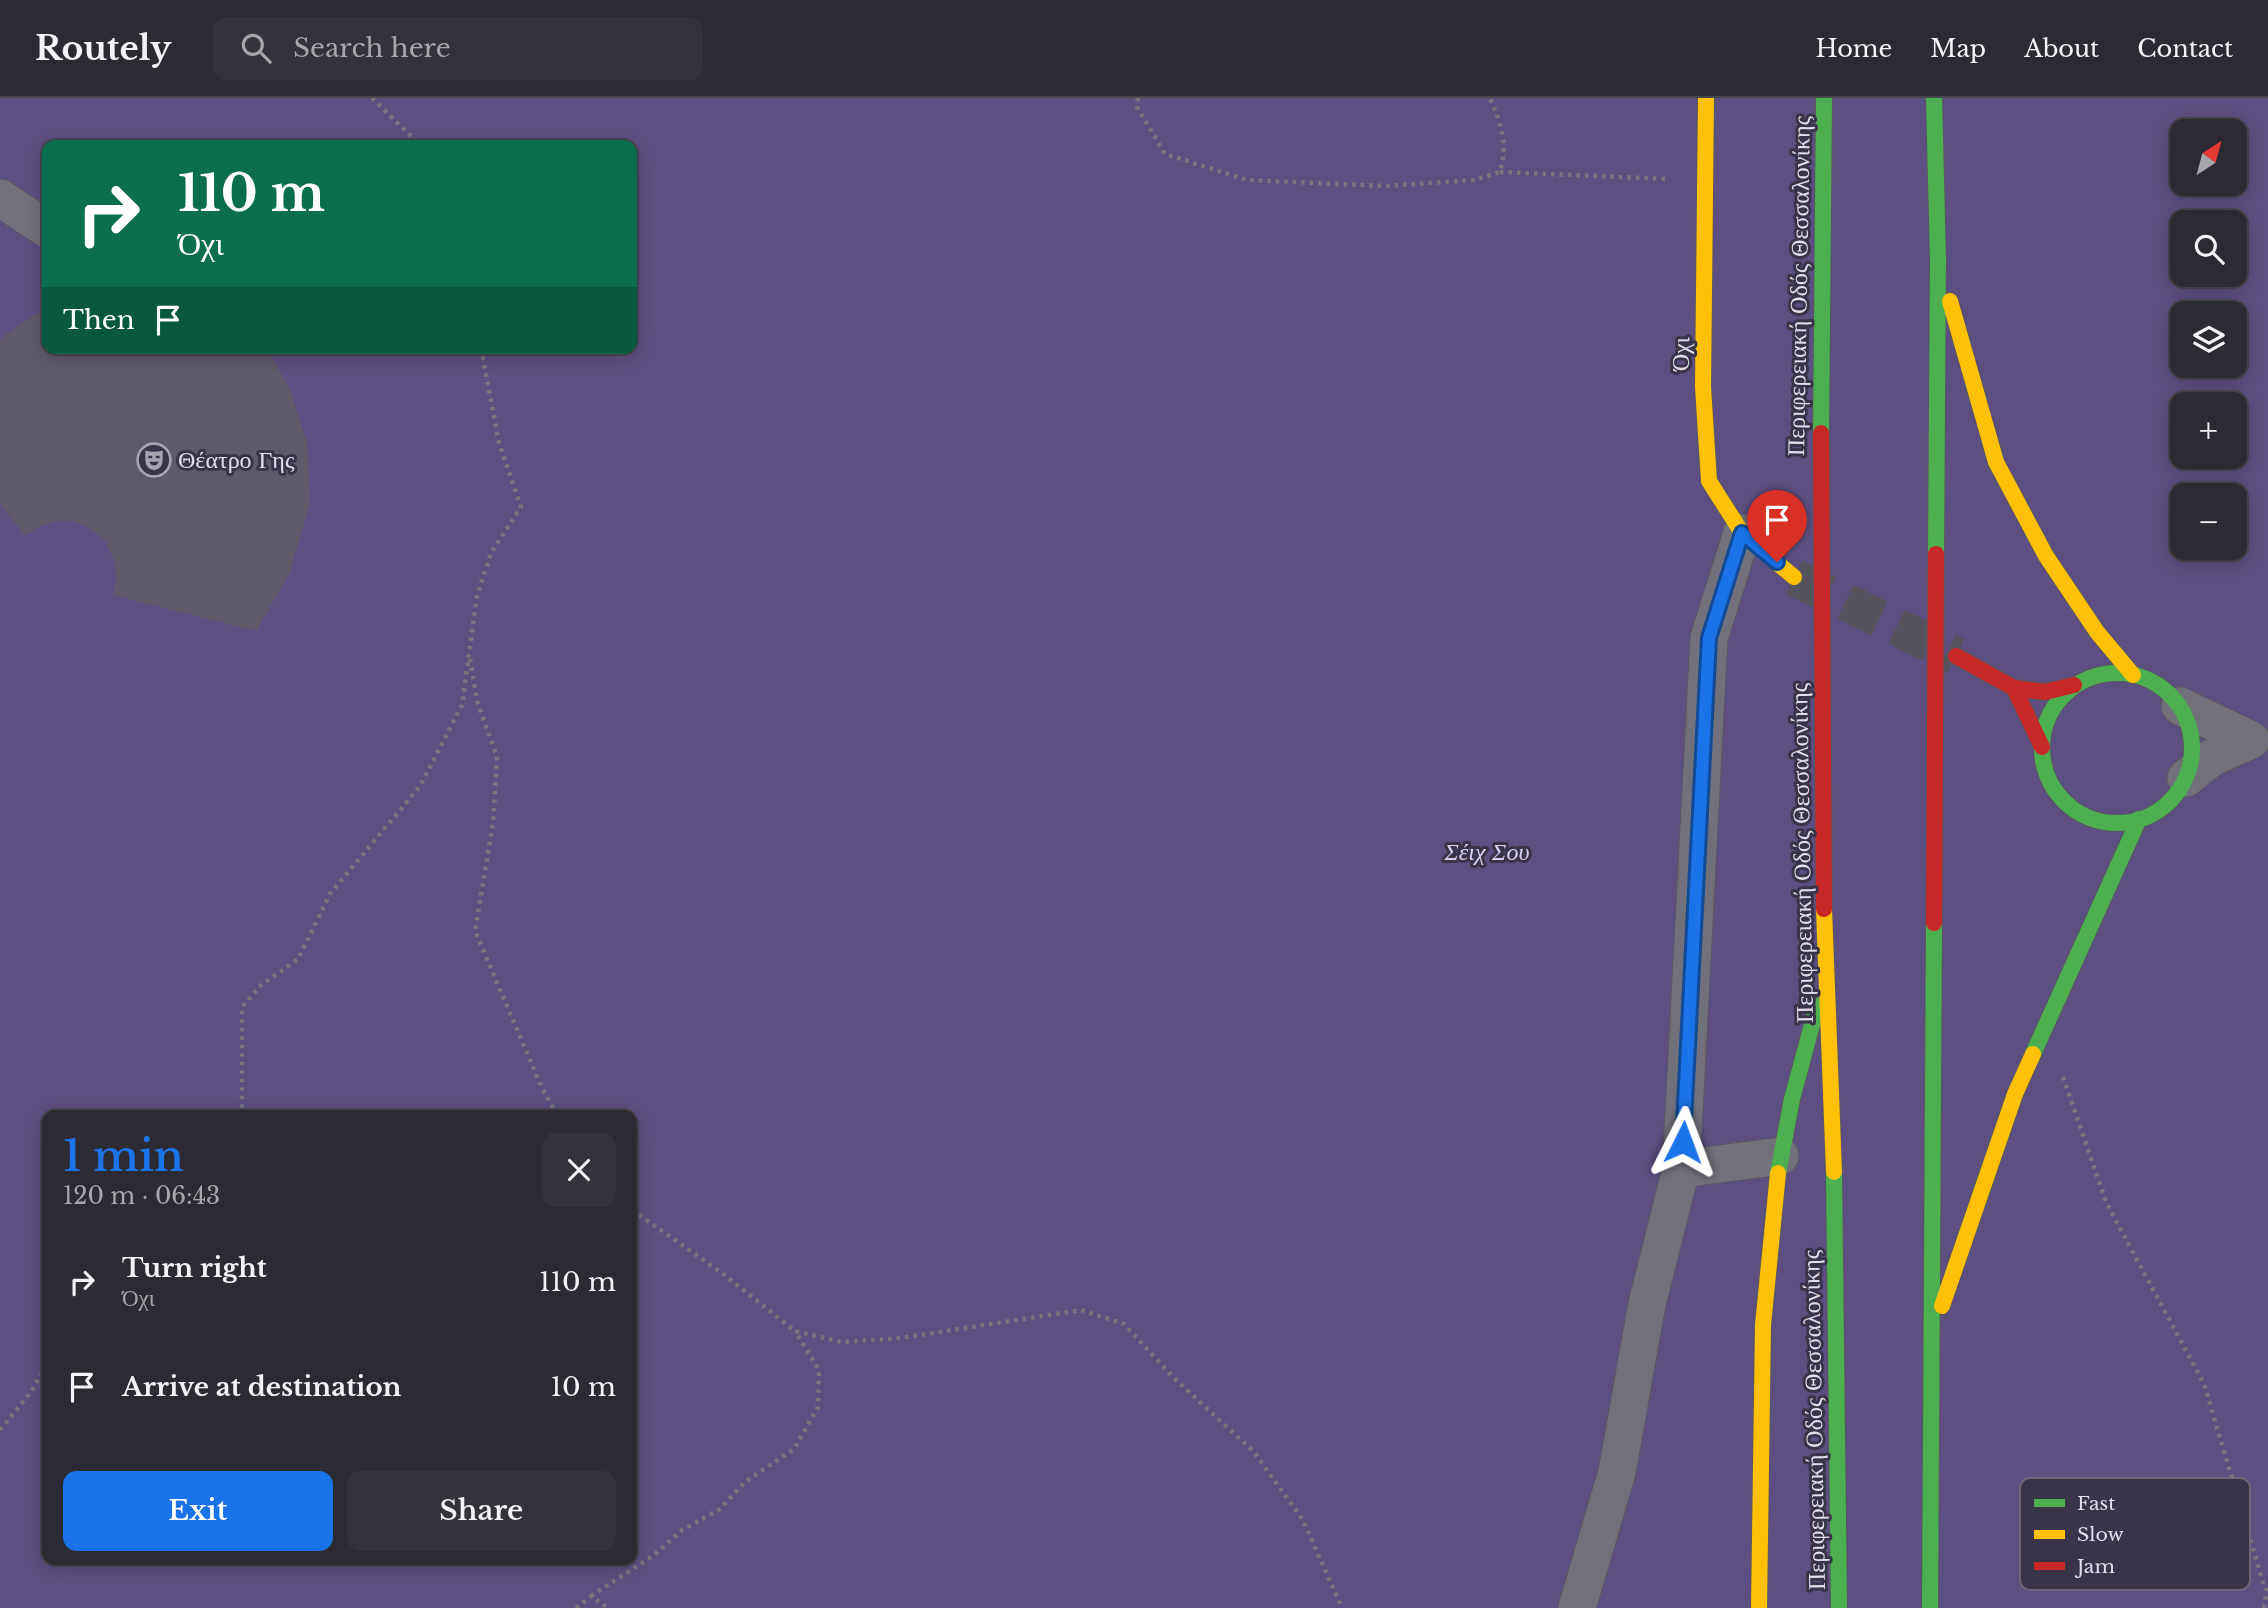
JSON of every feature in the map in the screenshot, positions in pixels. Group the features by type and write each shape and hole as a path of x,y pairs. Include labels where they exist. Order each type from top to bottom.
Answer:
{"main road":[{"name":"Όχι","path":"1706,98 1703,387 1709,481 1742,533 1794,577"},
{"name":"Περιφερειακή Οδός Θεσσαλονίκης","path":"1824,98 1820,515 1825,977 1833,1108 1839,1608"},
{"path":"1930,1608 1938,259 1934,98"},
{"path":"1938,259 1996,462 2046,556 2097,632 2133,675"},
{"path":"1956,656 2014,688 2045,692 2074,685 2096,675 2119,673 2133,675 2164,689 2180,706 2190,728 2192,753 2186,778 2172,799 2152,814 2139,819 2127,822 2101,821 2078,812 2058,795 2046,773 2042,747 2014,688"},
{"path":"2042,747 2046,722 2057,701 2074,685"},
{"path":"1932,1334 2015,1094 2139,819"},
{"path":"1759,1608 1760,1389 1768,1255 1780,1156 1795,1083 1825,977"}],"street":[{"path":"0,198 42,226"},
{"path":"1577,1608 1617,1472 1647,1304 1681,1169 1709,638 1742,533"},
{"path":"2180,706 2260,741"},
{"path":"2186,778 2211,758 2260,741"},
{"path":"1681,1169 1780,1156"}],"path":[{"path":"372,98 415,140"},
{"path":"1138,98 1137,107 1165,154 1247,180 1386,186 1474,180 1500,172 1705,181"},
{"path":"1490,98 1502,126 1505,154 1500,172"},
{"path":"242,1110 242,1007 261,986 298,959 330,894 419,786 462,705 477,596 491,553 521,507 499,443 482,354"},
{"path":"470,655 477,701 497,757 493,823 475,930 542,1088 554,1110"},
{"path":"2046,1025 2106,1202 2204,1384 2232,1478"},
{"path":"576,1608 654,1555 682,1530 720,1509 745,1482 794,1449 818,1407 819,1370 795,1331 722,1273 637,1214"},
{"path":"795,1331 842,1342 889,1339 1081,1310 1124,1324 1175,1379 1253,1451 1303,1520 1342,1608"},
{"path":"0,1430 31,1392 42,1373"},
{"path":"2250,1539 2265,1589 2264,1608"},
{"path":"2265,1589 2268,1583"},
{"path":"591,1596 608,1608"}],"green space":[{"name":"Σέιχ Σου","path":"0,98 2268,98 2268,1608 0,1608"}],"building":[{"name":"Θέατρο Γης","path":"42,312 42,354 268,354 276,365 290,389 307,443 310,503 289,574 256,631 113,595 117,577 114,560 106,542 91,529 74,521 57,521 40,526 25,536 0,504 0,339"}],"tunnel":[{"path":"1794,577 1956,656"}],"traffic: fast":[{"path":"1821,433 1824,98"},
{"path":"1934,98 1938,259 1936,554"},
{"path":"2117,673 2146,679 2170,695 2186,719 2192,748 2186,777 2170,801 2146,817 2117,823 2088,817 2064,801 2048,777 2042,748 2048,719 2064,695 2088,679 2117,673"},
{"path":"2033,1054 2139,819"},
{"path":"1930,1608 1934,923"},
{"path":"1778,1173 1792,1099 1817,1006"},
{"path":"1834,1172 1839,1608"}],"traffic: slow":[{"path":"1706,98 1703,387 1709,481 1742,533 1794,577"},
{"path":"1950,301 1996,462 2046,556 2097,632 2133,675"},
{"path":"1824,909 1834,1172"},
{"path":"1942,1306 2015,1094 2033,1054"},
{"path":"1759,1608 1763,1325 1778,1173"}],"traffic: jam":[{"path":"1821,433 1824,909"},
{"path":"1934,923 1936,554"},
{"path":"1956,656 2014,688"},
{"path":"2042,747 2014,688 2045,692 2074,685"}],"place":[{"name":"Θέατρο Γης","path":"154,460"}],"route":[{"path":"1683,1142 1709,638 1742,533 1777,562"}]}
